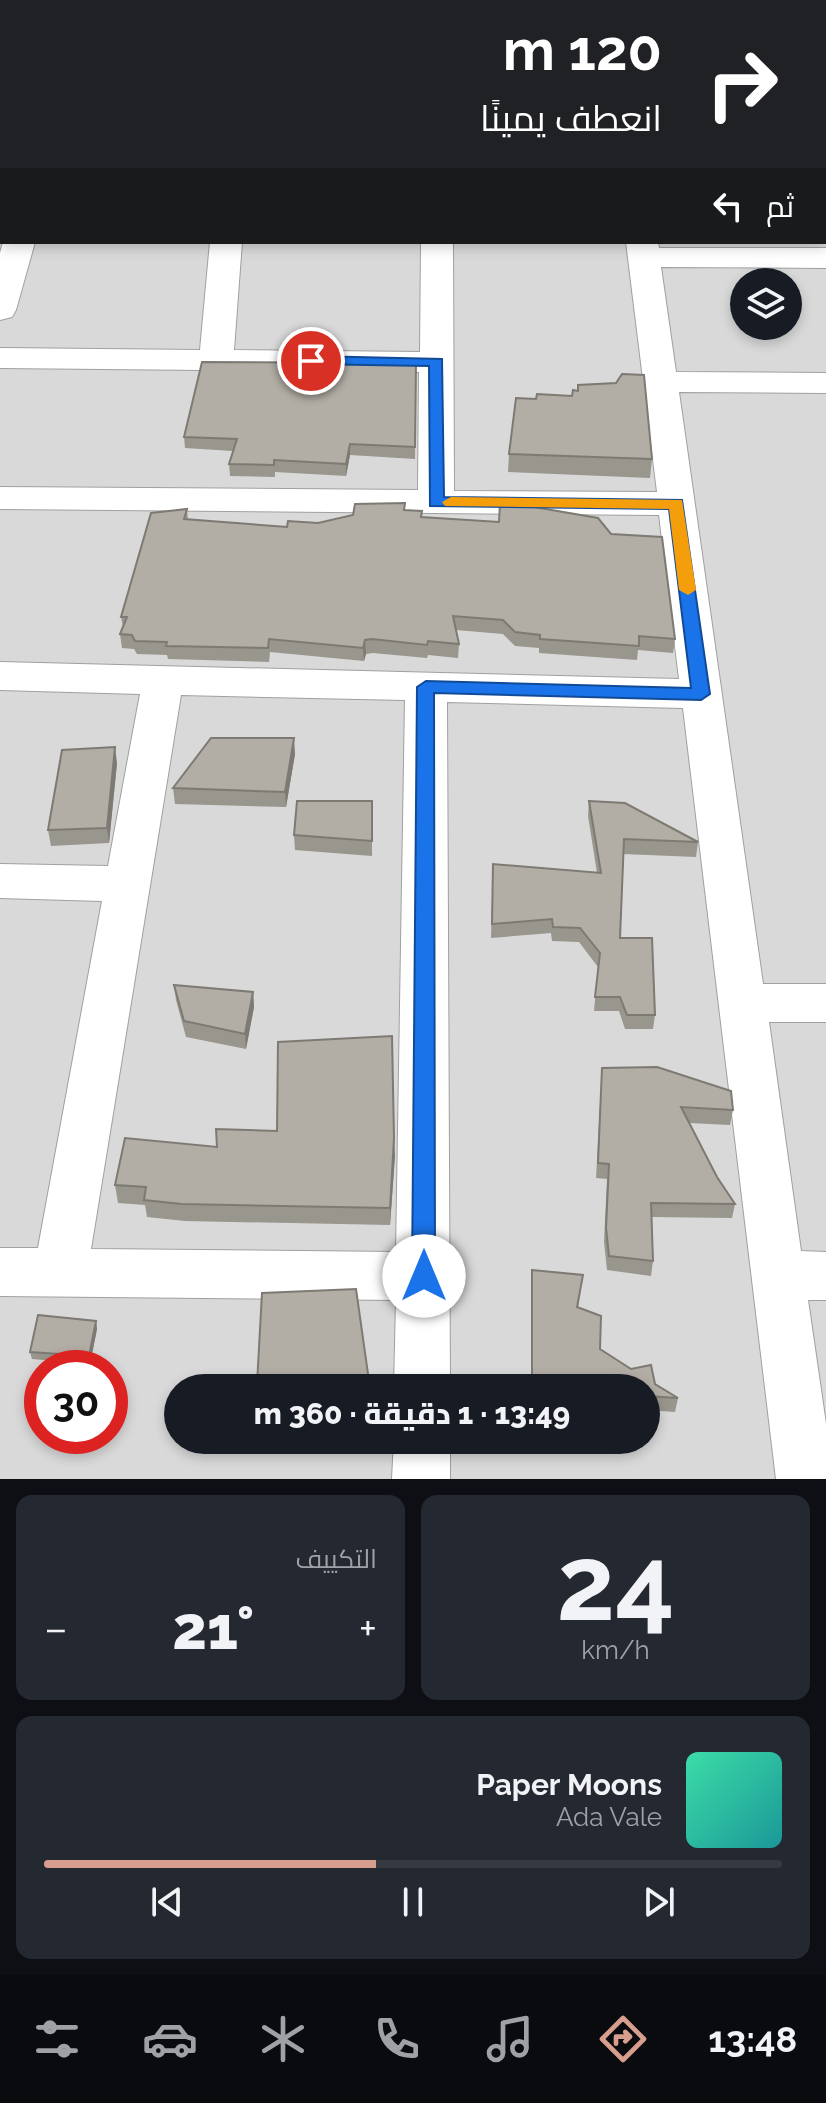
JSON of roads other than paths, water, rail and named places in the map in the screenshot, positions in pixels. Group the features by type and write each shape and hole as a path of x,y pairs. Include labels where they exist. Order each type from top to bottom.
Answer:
{"street":[{"path":"0,310 18,244"},
{"path":"216,360 226,244"},
{"path":"436,502 437,244"},
{"path":"805,1479 802,1276 742,1003 643,250 826,258"},
{"path":"0,358 437,362"},
{"path":"660,382 826,383"},
{"path":"0,498 676,504"},
{"path":"0,676 701,694"},
{"path":"60,1273 163,680"},
{"path":"422,1374 426,687"},
{"path":"0,881 127,884"},
{"path":"742,1003 826,1003"},
{"path":"0,1272 424,1276"},
{"path":"421,1479 422,1454"}]}
